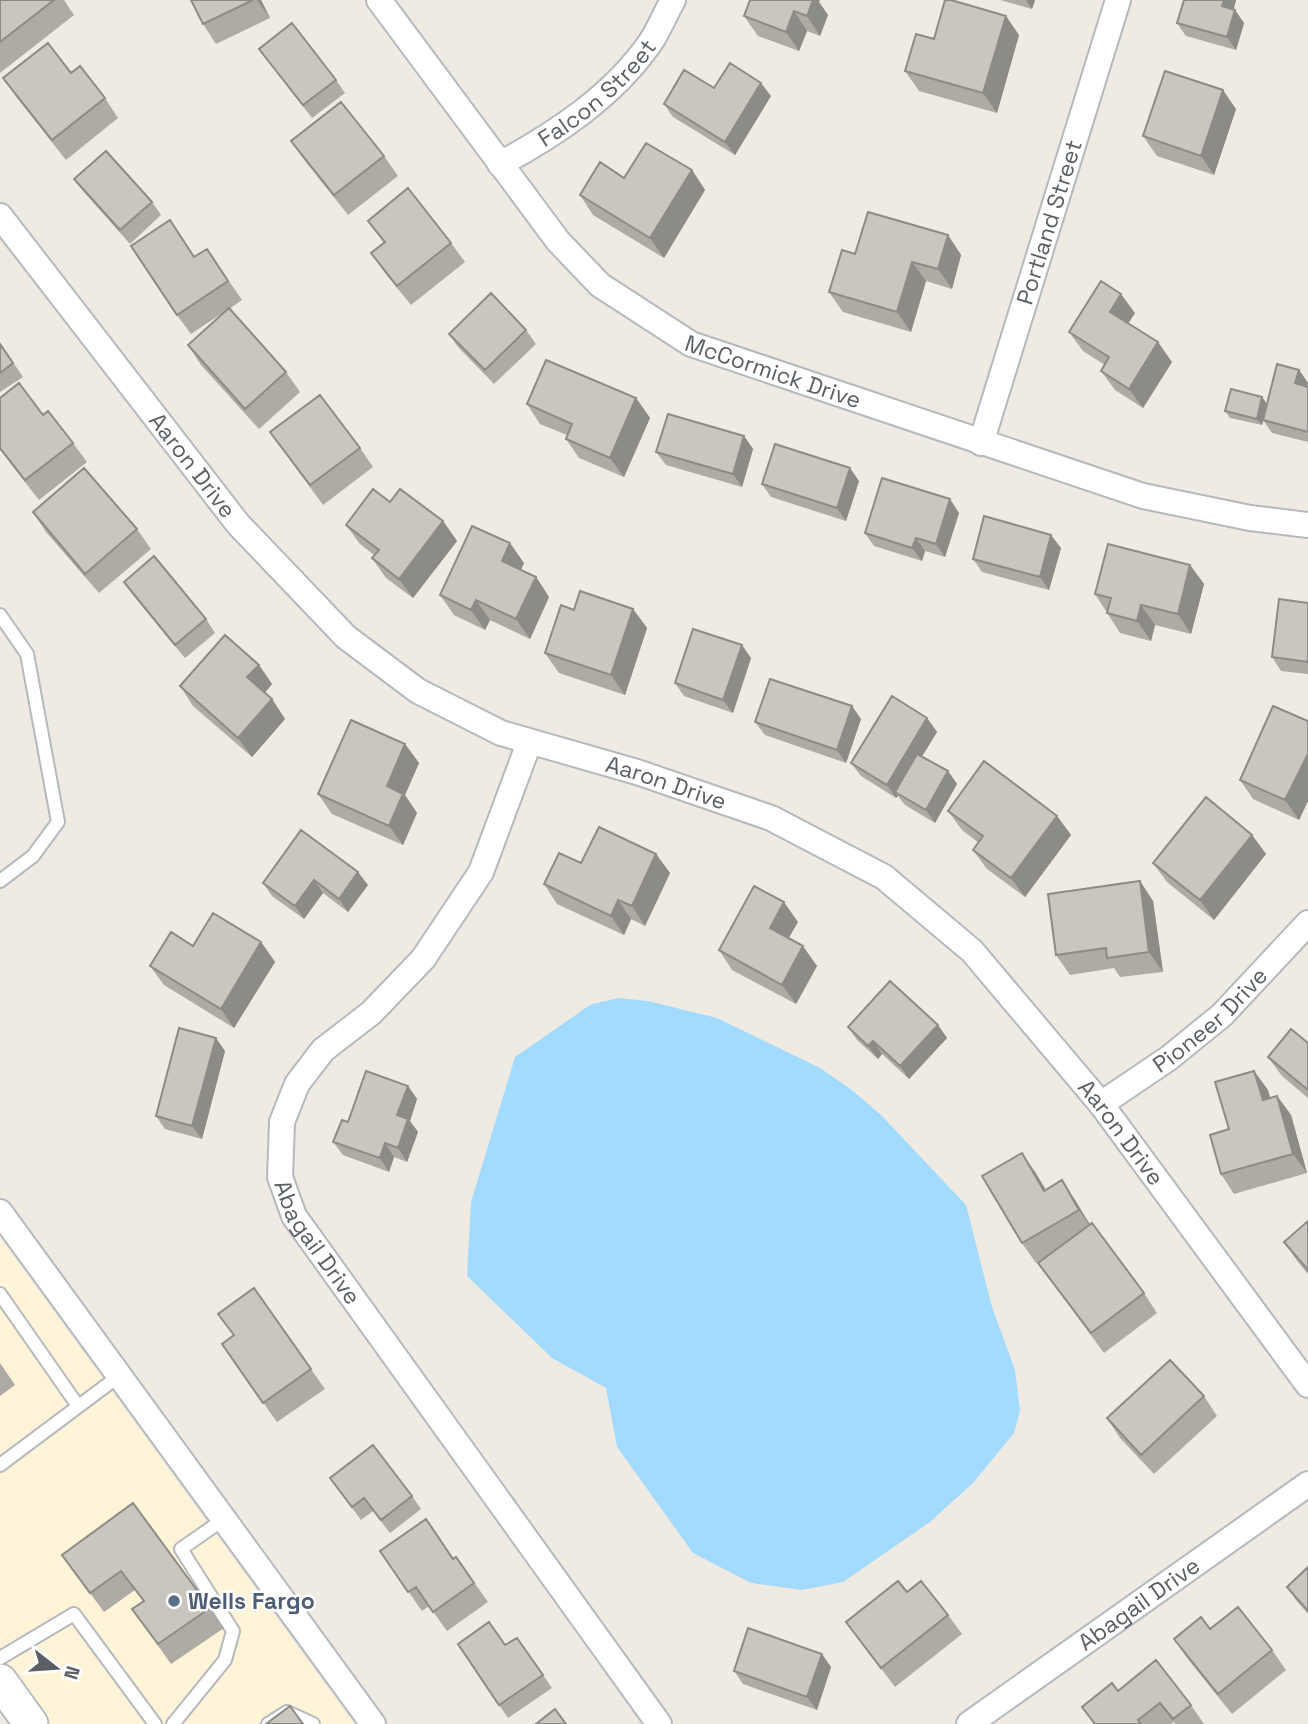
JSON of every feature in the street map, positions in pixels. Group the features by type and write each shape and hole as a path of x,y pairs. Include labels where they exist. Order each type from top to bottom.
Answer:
{"main road":[{"path":"0,1676 31,1724"}],"street":[{"name":"McCormick Drive","path":"379,0 558,241 600,285 691,344 1143,496 1250,519 1308,525"},
{"name":"Falcon Street","path":"500,164 546,139 616,84 650,42 673,0"},
{"name":"Portland Street","path":"981,443 1118,0"},
{"name":"Aaron Drive","path":"0,216 237,524 346,637 418,691 501,733 637,772 771,818 884,877 972,951 1101,1104 1308,1385"},
{"name":"Abagail Drive","path":"529,743 481,872 423,959 371,1013 323,1050 297,1084 282,1122 280,1177 294,1216 659,1724"},
{"name":"Pioneer Drive","path":"1101,1104 1169,1058 1223,1015 1308,923"},
{"path":"0,1212 373,1724"},
{"name":"Abagail Drive","path":"969,1724 1308,1484"}],"lane":[{"path":"0,615 27,654 58,822 33,856 0,881"},
{"path":"0,1294 78,1406"},
{"path":"0,1465 120,1376"},
{"path":"173,1724 225,1660 233,1631 181,1549 224,1518"},
{"path":"0,1676 74,1614 155,1724"},
{"path":"268,1724 287,1712 313,1724"}],"shaded area":[{"path":"0,1238 354,1724 50,1724 0,1655"}],"water":[{"path":"618,998 648,1001 717,1018 820,1068 852,1090 882,1116 966,1205 992,1307 1015,1370 1020,1411 1014,1433 973,1483 930,1522 843,1582 802,1590 751,1583 693,1553 617,1447 606,1388 552,1358 467,1276 471,1202 515,1057 590,1005"}],"building":[{"path":"0,0 54,0 0,42"},
{"path":"191,0 253,0 203,24"},
{"path":"750,0 813,0 807,16 794,11 786,32 744,16"},
{"path":"945,0 1006,16 983,93 905,71 916,34 934,39"},
{"path":"1184,0 1224,0 1222,6 1235,10 1227,37 1177,23"},
{"path":"292,23 336,80 303,105 259,49"},
{"path":"48,43 71,73 80,66 105,98 52,140 3,78"},
{"path":"730,63 761,83 725,142 664,104 684,70 714,88"},
{"path":"1165,71 1223,90 1201,156 1143,136"},
{"path":"341,102 384,156 334,195 291,141"},
{"path":"646,143 692,170 650,238 580,195 600,162 624,178"},
{"path":"106,151 152,202 120,230 74,179"},
{"path":"408,188 451,243 397,286 371,253 385,242 368,221"},
{"path":"868,212 948,235 938,269 912,262 897,312 829,292 842,250 855,254"},
{"path":"170,220 194,257 207,249 228,281 177,315 131,246"},
{"path":"1101,281 1121,294 1110,312 1158,342 1129,389 1101,371 1109,357 1069,332"},
{"path":"491,293 526,330 485,370 449,334"},
{"path":"229,308 286,372 245,409 188,345"},
{"path":"0,344 13,363 0,373"},
{"path":"546,360 636,398 610,458 566,439 572,424 527,404"},
{"path":"1277,364 1299,370 1295,383 1308,387 1308,432 1263,420"},
{"path":"19,383 43,415 48,411 73,443 25,480 0,448 0,398"},
{"path":"1231,389 1262,397 1257,419 1225,411"},
{"path":"320,395 360,448 310,485 270,432"},
{"path":"668,414 744,436 733,474 656,452"},
{"path":"775,444 850,468 837,508 762,484"},
{"path":"84,468 137,529 85,574 33,512"},
{"path":"882,478 950,499 936,544 916,538 912,548 865,533"},
{"path":"373,489 390,502 400,489 443,521 399,579 372,558 379,550 346,525"},
{"path":"984,516 1051,535 1040,577 973,559"},
{"path":"472,526 510,543 502,561 536,577 516,619 476,600 471,610 440,595"},
{"path":"1108,544 1190,565 1178,614 1141,605 1137,621 1107,613 1111,598 1095,594"},
{"path":"154,556 206,619 175,645 124,582"},
{"path":"580,591 633,609 611,675 545,653 561,605 574,610"},
{"path":"1279,599 1308,603 1308,662 1272,657"},
{"path":"693,629 742,645 723,700 675,683"},
{"path":"225,635 259,665 247,677 272,699 238,738 180,686"},
{"path":"770,679 852,706 837,750 755,722"},
{"path":"892,696 927,718 887,785 851,763"},
{"path":"1273,706 1308,721 1308,754 1285,800 1240,780"},
{"path":"351,720 405,744 387,786 403,794 389,826 318,794"},
{"path":"917,754 948,771 926,810 895,792"},
{"path":"984,761 1057,816 1011,878 973,850 983,836 948,811"},
{"path":"1206,797 1252,835 1200,900 1153,863"},
{"path":"599,827 656,854 632,906 618,900 611,916 544,884 559,853 581,863"},
{"path":"301,830 358,872 339,899 314,880 295,906 263,883"},
{"path":"1140,881 1149,952 1107,958 1106,948 1056,955 1048,894"},
{"path":"754,886 784,902 770,928 803,946 782,985 719,950"},
{"path":"213,913 261,942 221,1009 150,966 171,932 193,946"},
{"path":"890,981 938,1025 900,1066 873,1041 868,1046 848,1027"},
{"path":"179,1028 216,1038 192,1126 156,1116"},
{"path":"1291,1029 1308,1043 1308,1090 1268,1057"},
{"path":"366,1071 408,1086 397,1115 408,1119 398,1148 385,1143 380,1158 333,1142 342,1120 348,1122"},
{"path":"1254,1071 1263,1100 1277,1096 1293,1154 1221,1174 1210,1135 1229,1129 1215,1082"},
{"path":"1022,1153 1044,1191 1062,1180 1079,1210 1022,1243 982,1176"},
{"path":"1308,1221 1308,1270 1284,1242"},
{"path":"1092,1223 1144,1293 1091,1333 1038,1263"},
{"path":"254,1288 311,1369 263,1403 222,1344 234,1335 218,1314"},
{"path":"1170,1360 1204,1396 1141,1455 1107,1418"},
{"path":"373,1445 412,1496 381,1520 364,1498 352,1507 330,1478"},
{"name":"Wells Fargo","path":"133,1503 210,1608 158,1644 132,1609 144,1601 121,1571 90,1593 62,1555"},
{"path":"426,1519 453,1559 456,1557 474,1583 433,1612 416,1587 408,1592 380,1551"},
{"path":"1308,1567 1308,1611 1287,1587"},
{"path":"898,1581 907,1592 921,1581 948,1615 881,1668 846,1622"},
{"path":"1238,1607 1272,1650 1218,1694 1174,1639 1201,1617 1210,1629"},
{"path":"489,1622 505,1645 517,1638 543,1675 499,1705 458,1644"},
{"path":"748,1628 822,1654 807,1697 734,1671"},
{"path":"1156,1660 1191,1705 1173,1719 1160,1703 1138,1720 1141,1724 1095,1724 1082,1707 1112,1683 1118,1691"},
{"path":"290,1706 303,1724 266,1724"},
{"path":"555,1709 566,1724 536,1724"}],"place":[{"name":"Wells Fargo","path":"174,1601"}]}
